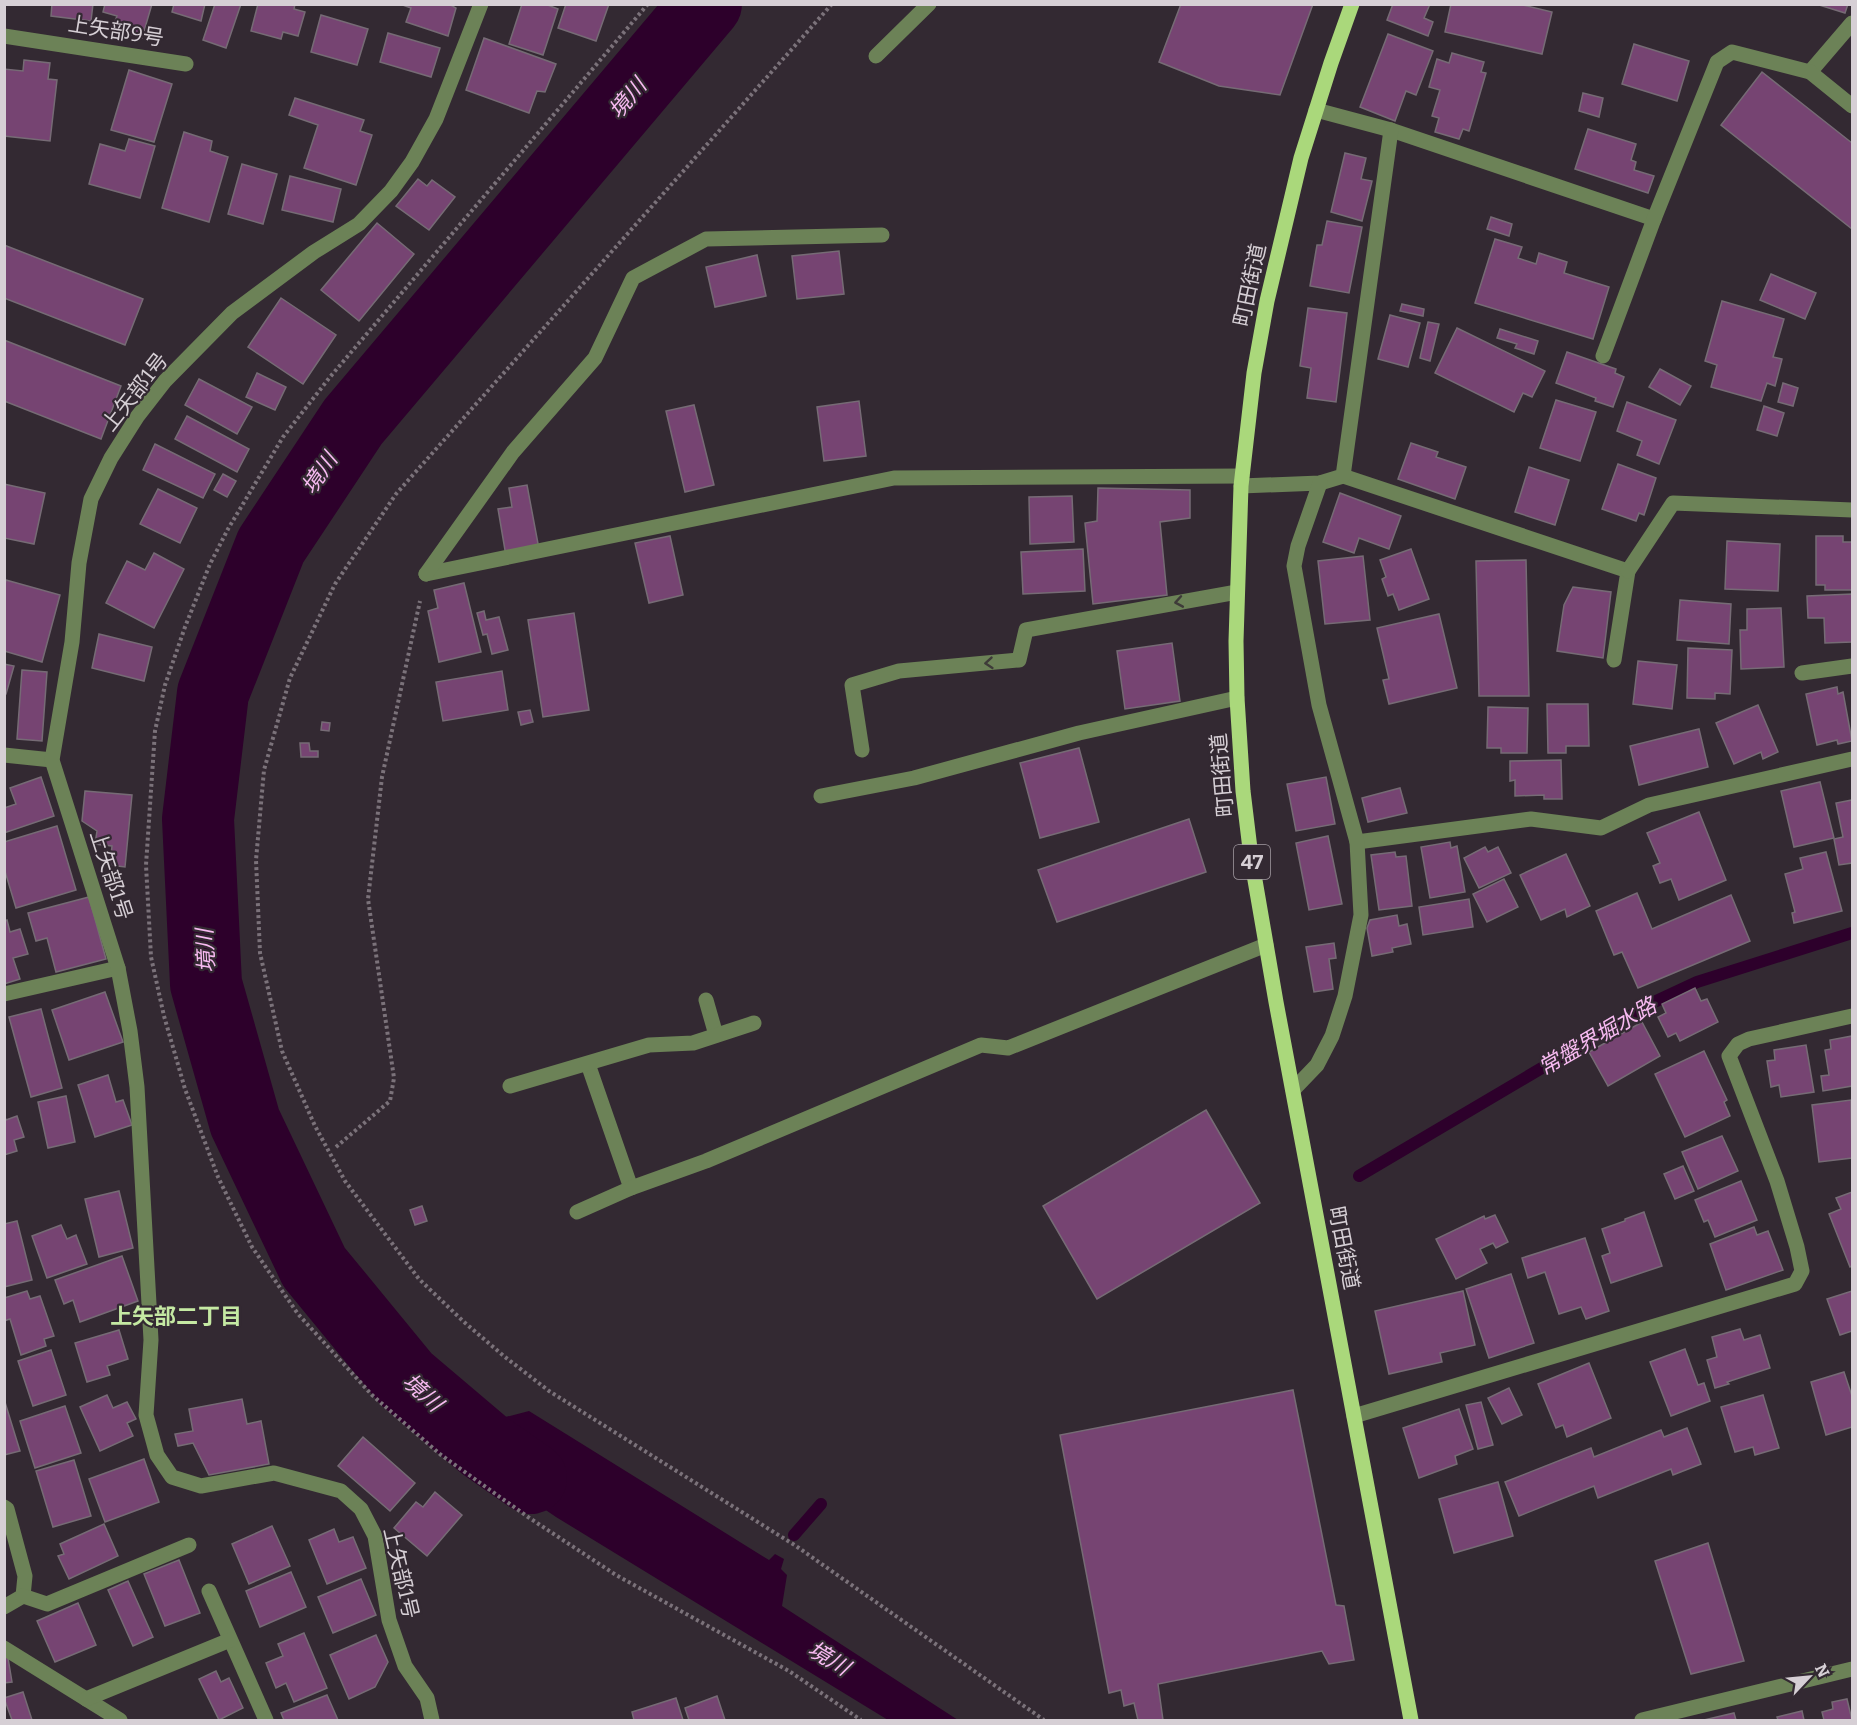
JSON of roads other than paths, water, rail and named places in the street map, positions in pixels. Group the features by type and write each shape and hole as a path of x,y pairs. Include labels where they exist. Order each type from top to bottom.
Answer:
{"main road":[{"name":"町田街道","path":"1352,4 1301,158 1267,301 1254,374 1241,481 1237,592 1237,698 1243,791 1266,945 1411,1720"}],"street":[{"name":"上矢部1号","path":"432,1720 427,1698 405,1666 389,1620 375,1536 361,1509 341,1491 274,1473 201,1486 172,1477 157,1455 146,1415 151,1340 137,1087 130,1031 118,968 52,760 72,642 79,563 91,499 111,458 137,417 165,381 232,313 314,252 359,224 391,191 412,162 436,119 481,4"},
{"path":"876,56 929,4"},
{"path":"1810,72 1852,23"},
{"name":"上矢部9号","path":"4,36 186,64"},
{"path":"1603,356 1654,219 1717,62 1732,52 1810,72 1852,106"},
{"path":"1316,110 1391,130 1654,219"},
{"path":"1343,476 1391,130"},
{"path":"882,235 706,239 633,278 596,358 513,452 426,574 894,478 1320,483 1343,476 1628,571"},
{"path":"1293,1090 1317,1065 1332,1036 1345,996 1361,915 1357,842 1319,705 1294,566 1298,546 1320,483"},
{"path":"1614,660 1628,571 1672,503 1852,510"},
{"path":"862,750 852,686 899,671 1019,660 1026,630 1237,592"},
{"path":"1802,673 1852,666"},
{"path":"821,796 914,778 1079,733 1237,698"},
{"path":"4,755 52,760"},
{"path":"1357,842 1531,819 1601,828 1649,806 1852,759"},
{"path":"577,1212 981,1045 1008,1048 1266,945"},
{"path":"4,994 118,968"},
{"path":"705,1000 716,1035"},
{"path":"1354,1416 1796,1284 1802,1271 1797,1247 1776,1181 1730,1056 1738,1044 1749,1039 1852,1016"},
{"path":"510,1086 649,1046 693,1042 754,1023"},
{"path":"588,1064 631,1188"},
{"path":"4,1507 7,1509 25,1576 23,1596"},
{"path":"4,1607 23,1596 47,1604 189,1545"},
{"path":"209,1591 266,1720"},
{"path":"86,1699 231,1640"},
{"path":"4,1648 120,1720"},
{"path":"1642,1720 1852,1669"}],"water":[{"path":"529,1411 769,1560 775,1554 784,1559 781,1569 787,1575 782,1606 958,1720 888,1720 556,1517 463,1454 420,1415 490,1421"}],"waterway":[{"name":"境川","path":"531,1478 485,1446 406,1379 314,1267 245,1122 206,984 198,819 213,693 271,546 353,422 706,4"},
{"name":"常盤界堀水路","path":"1359,1176 1652,1003 1697,982 1852,933"},
{"name":"常盤界堀水路","path":"794,1535 821,1504"}],"district":[{"name":"上矢部二丁目","path":"176,1316"}]}
